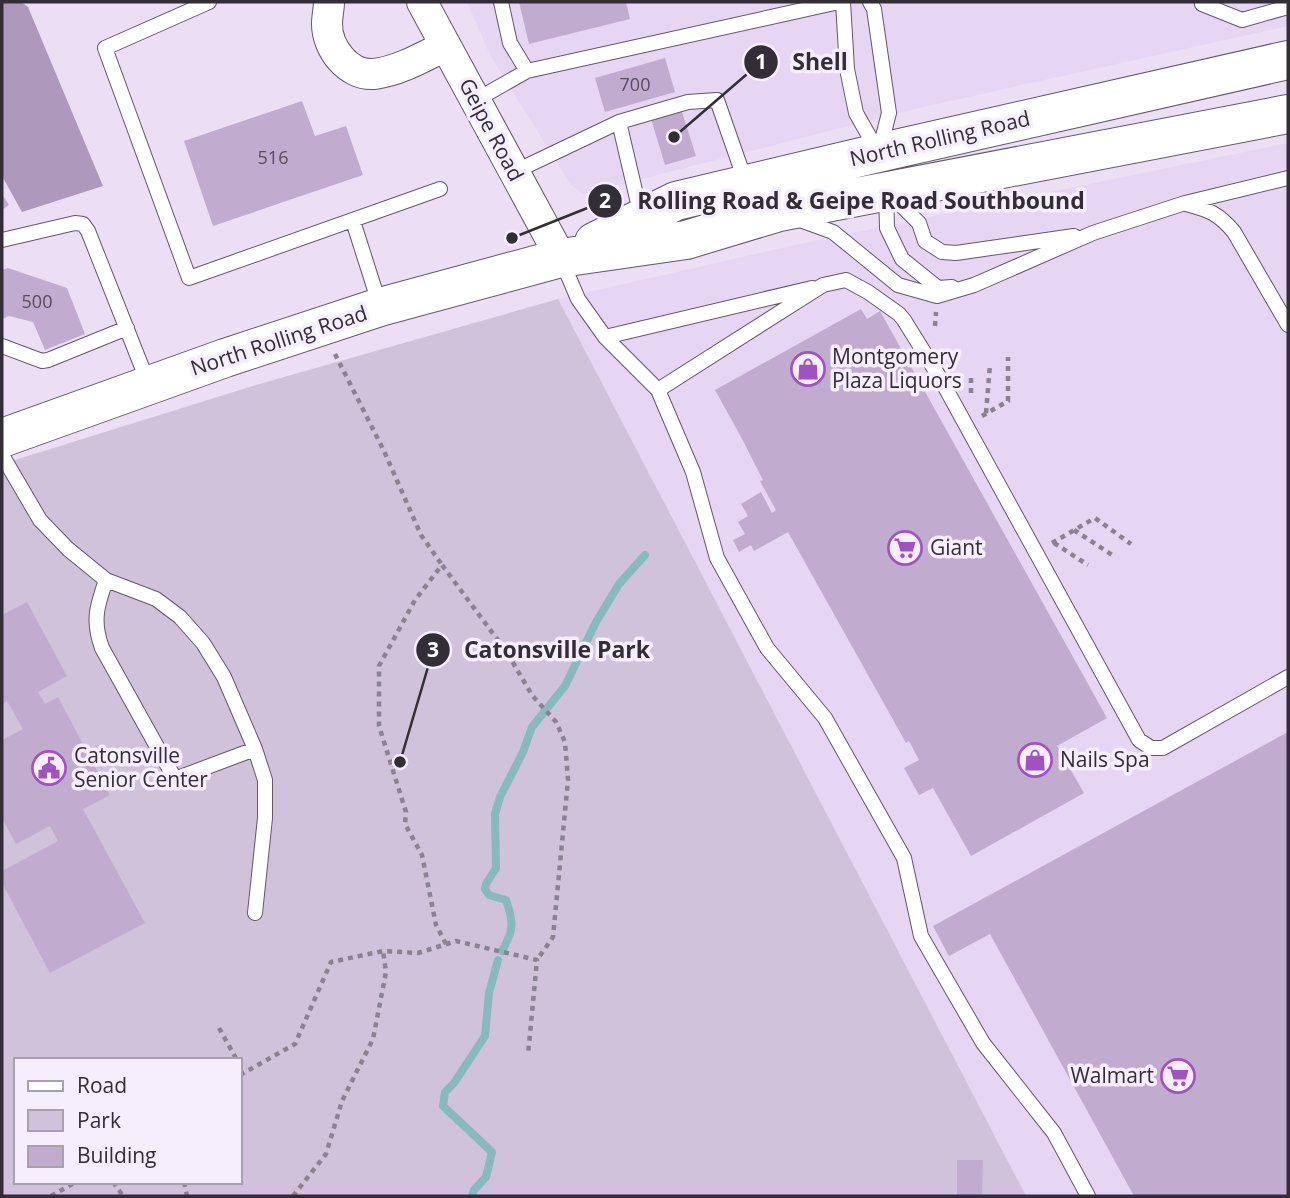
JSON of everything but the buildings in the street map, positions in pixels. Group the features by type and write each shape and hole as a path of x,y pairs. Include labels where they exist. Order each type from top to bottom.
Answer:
{"main road":[{"name":"North Rolling Road","path":"2,438 225,358 380,307 561,258 686,240 779,212 882,171 1288,60"},
{"name":"North Rolling Road","path":"561,258 676,201 747,184 882,171 1288,114"}],"street":[{"path":"329,2 327,26 331,44 341,60 354,70 371,74 386,72 445,46"},
{"name":"Geipe Road","path":"422,2 561,258"}],"lane":[{"path":"209,2 105,48 189,278 440,189"},
{"path":"501,2 510,43 527,72"},
{"path":"476,100 527,72 841,2 847,69 856,113 882,171 919,223 925,242 942,252 956,253 1093,233"},
{"path":"870,2 874,9 889,113 882,171 887,228 902,259 938,288 974,285"},
{"path":"1202,4 1241,20 1288,7"},
{"path":"514,172 619,122 688,102 717,100 747,184"},
{"path":"619,122 642,218"},
{"path":"779,212 833,232 898,285 937,296 974,285 1093,233 1185,204 1288,178"},
{"path":"1185,204 1210,210 1223,219 1259,271 1288,325"},
{"path":"353,221 380,307"},
{"path":"2,240 75,223 83,224 88,230 149,385"},
{"path":"561,258 578,299 606,337 658,390 693,472 717,558 767,648 825,718 904,858 921,936 983,1044 1054,1133 1088,1196"},
{"path":"606,337 846,280 869,292 899,314 964,422 1139,740 1151,748 1163,748 1288,677"},
{"path":"658,390 823,285"},
{"path":"2,346 42,361 127,328"},
{"path":"2,455 40,520 68,549 106,580 156,599 180,617 204,643 224,677 255,749 265,780 265,818 255,913"},
{"path":"106,580 98,604 95,629 102,648 175,779 255,749"}],"path":[{"path":"321,328 384,450 421,536 506,651 532,695 556,722 565,742 568,780 553,937 537,960 528,1055"},
{"path":"964,422 986,414 1008,401 1008,356"},
{"path":"986,414 990,365"},
{"path":"1039,557 1053,542 1094,518 1131,544"},
{"path":"1074,530 1112,555"},
{"path":"1053,542 1088,565"},
{"path":"442,565 415,600 379,666 379,726 405,812 405,824 422,855 436,925 446,944"},
{"path":"242,1074 295,1044 331,962 383,951 418,953 456,941 537,960"},
{"path":"293,1196 326,1154 342,1101 373,1039 386,972 383,951"},
{"path":"219,1028 236,1058"},
{"path":"51,1196 72,1184"}],"shaded area":[{"path":"2,2 21,2 28,7 103,186 22,212 2,176"},
{"path":"467,2 1288,2 1288,26 923,107 583,194 570,184 490,55"},
{"path":"1288,143 1288,1196 1026,1196 558,299 804,243"}],"green space":[{"path":"558,299 1026,1196 2,1196 2,464 256,385"}],"waterway":[{"path":"502,951 512,926 509,908 506,900 489,895 485,889 496,868 495,814 500,797 523,752 532,727 565,686 596,622 619,584 645,555"},
{"path":"472,1196 486,1177 492,1152 443,1106 445,1092 485,1036 489,993 498,960"}],"place":[{"name":"Shell","path":"674,137"},
{"name":"Rolling Road & Geipe Road Southbound","path":"512,238"},
{"name":"Montgomery Plaza Liquors","path":"808,369"},
{"name":"Giant","path":"905,548"},
{"name":"Nails Spa","path":"1035,760"},
{"name":"Catonsville Park","path":"400,762"},
{"name":"Catonsville Senior Center","path":"49,768"},
{"name":"Walmart","path":"1178,1076"}]}
